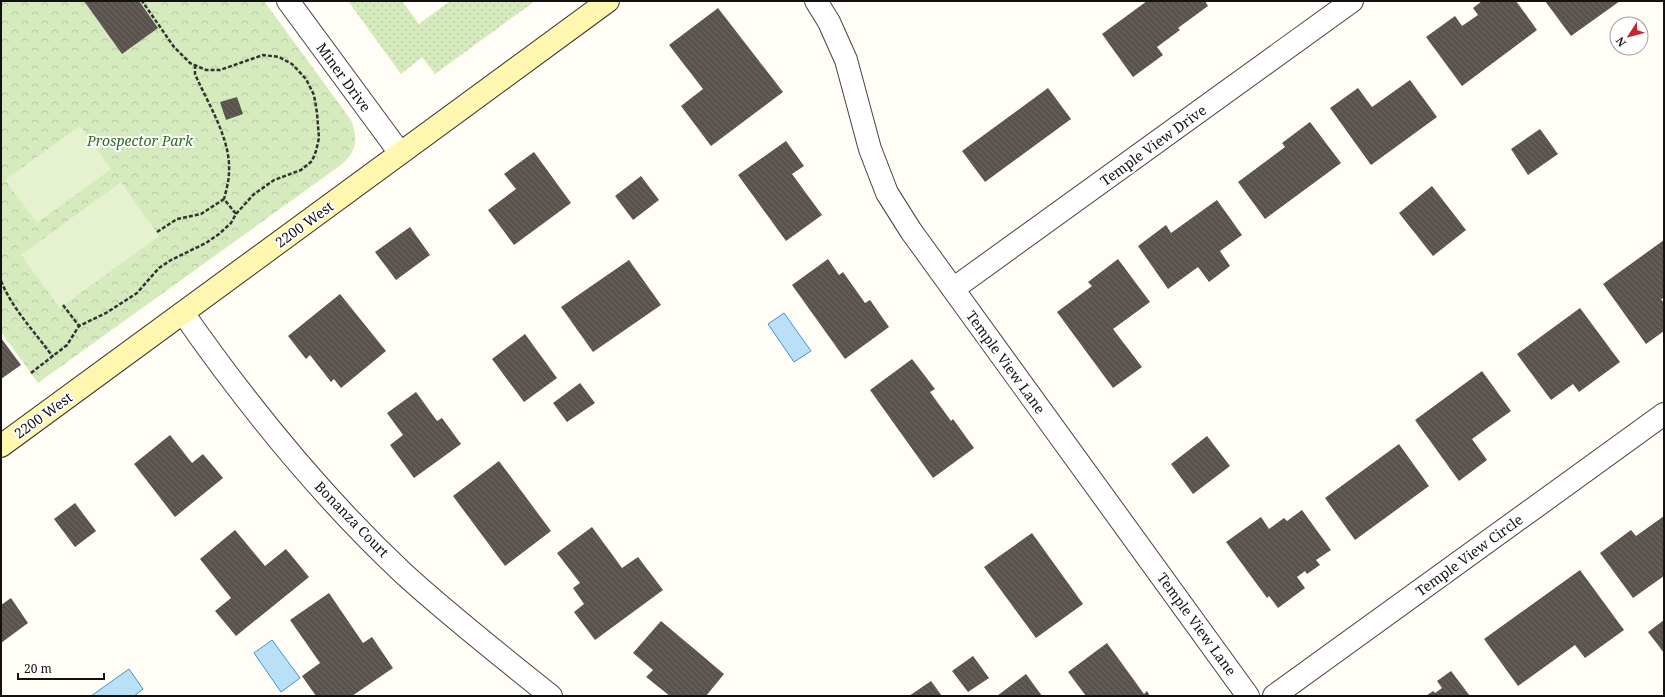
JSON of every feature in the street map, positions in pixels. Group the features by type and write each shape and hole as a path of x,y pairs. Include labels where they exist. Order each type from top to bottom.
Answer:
{"street":[{"name":"Miner Drive","path":"288,1 400,153"},
{"name":"2200 West","path":"1,446 608,1"},
{"name":"Temple View Lane","path":"816,1 829,22 846,60 870,149 887,193 953,289 1248,696"},
{"name":"Temple View Drive","path":"953,289 1352,1"},
{"name":"Bonanza Court","path":"183,313 235,386 267,426 356,525 403,572 437,602 551,696"},
{"name":"Temple View Circle","path":"1274,696 1664,414"}],"path":[{"path":"31,373 67,345 79,326 106,313 137,293 159,268 219,234 253,195 263,187 274,180 301,170 312,161 319,138 314,95 306,79 292,64 279,57 263,56 220,70 206,70 190,63 174,47 142,1"},
{"path":"157,232 177,219 201,214 224,199 230,172 226,150 220,129 195,74 195,65"},
{"path":"224,199 236,214"},
{"path":"1,281 5,292 18,313 53,357"},
{"path":"63,306 79,326"}],"green space":[{"name":"Prospector Park","path":"1,1 264,1 351,120 355,133 355,144 353,150 341,165 38,383 1,332"},
{"path":"348,1 402,1 419,24 450,1 535,1 435,74 422,57 401,74"},
{"path":"80,126 111,169 37,223 5,180"},
{"path":"121,182 159,236 60,308 21,255"}],"water":[{"path":"784,313 811,351 794,362 768,324"},
{"path":"272,640 300,678 281,692 254,653"},
{"path":"129,669 143,689 134,696 91,696"}],"building":[{"path":"84,1 139,1 158,28 122,54"},
{"path":"1147,1 1205,1 1208,6 1178,28 1180,30 1157,47 1163,55 1133,77 1102,34"},
{"path":"1482,1 1516,1 1537,30 1462,86 1426,37 1455,16 1462,26 1478,15 1473,8"},
{"path":"1545,1 1620,1 1571,36"},
{"path":"718,8 783,92 711,146 681,106 703,89 669,45"},
{"path":"1410,80 1437,117 1371,165 1330,108 1358,88 1372,107"},
{"path":"1048,88 1071,119 985,182 962,151"},
{"path":"237,97 243,114 226,120 220,102"},
{"path":"1310,122 1341,163 1265,219 1238,182 1285,147 1282,143"},
{"path":"1540,129 1558,154 1528,175 1511,149"},
{"path":"786,141 804,166 792,174 822,215 786,241 738,175"},
{"path":"534,152 571,203 514,245 488,210 516,189 504,174"},
{"path":"641,176 659,200 633,220 615,196"},
{"path":"1432,186 1466,230 1433,256 1399,213"},
{"path":"1217,200 1242,235 1220,251 1230,266 1209,282 1198,267 1168,289 1138,246 1166,225 1171,233"},
{"path":"410,227 430,255 396,280 375,252"},
{"path":"1664,240 1664,298 1661,299 1664,303 1664,331 1646,344 1603,284"},
{"path":"828,259 839,275 843,272 865,303 870,300 889,327 845,359 792,285"},
{"path":"1118,259 1150,302 1113,329 1142,367 1113,388 1057,312 1092,286 1088,282"},
{"path":"629,260 661,305 593,352 561,307"},
{"path":"340,294 386,351 341,388 334,379 331,382 310,355 306,359 288,336"},
{"path":"1580,308 1620,362 1579,392 1573,384 1551,400 1517,354"},
{"path":"525,334 557,378 524,402 492,359"},
{"path":"1,338 21,365 1,379"},
{"path":"912,359 935,389 930,392 951,421 953,419 974,448 933,478 870,390"},
{"path":"1482,371 1511,411 1472,439 1487,460 1459,481 1415,420"},
{"path":"580,383 595,403 567,422 553,403"},
{"path":"416,392 437,421 442,418 461,444 414,478 390,445 403,435 387,413"},
{"path":"170,435 192,463 203,454 223,478 175,517 134,464"},
{"path":"1207,436 1230,466 1193,494 1171,464"},
{"path":"1399,444 1429,486 1355,540 1325,498"},
{"path":"499,461 551,531 505,566 453,496"},
{"path":"75,503 96,531 75,547 54,519"},
{"path":"1302,510 1331,550 1316,560 1320,565 1307,574 1305,571 1297,577 1305,588 1278,608 1269,596 1267,598 1226,542 1261,517 1269,529 1284,518 1287,521"},
{"path":"1664,516 1664,576 1633,598 1600,553 1631,530 1636,536"},
{"path":"592,527 622,568 638,557 663,590 595,640 574,612 584,604 573,588 580,583 557,553"},
{"path":"235,530 265,566 286,549 309,577 236,636 215,611 231,598 200,559"},
{"path":"1032,533 1083,604 1036,638 984,567"},
{"path":"1580,570 1624,630 1585,658 1575,645 1518,686 1484,639"},
{"path":"329,593 363,643 372,637 393,668 352,696 316,696 302,676 320,663 290,620"},
{"path":"11,598 28,623 1,643 1,605"},
{"path":"1664,620 1664,653 1648,632"},
{"path":"661,621 724,674 706,696 670,696 646,677 653,670 633,653"},
{"path":"1107,643 1144,694 1147,691 1150,696 1086,696 1068,672"},
{"path":"973,656 989,678 968,692 952,671"},
{"path":"1451,671 1470,696 1426,696 1433,691 1435,693 1442,688 1437,681"},
{"path":"1026,674 1042,696 997,696"},
{"path":"931,681 942,696 909,696"}]}
